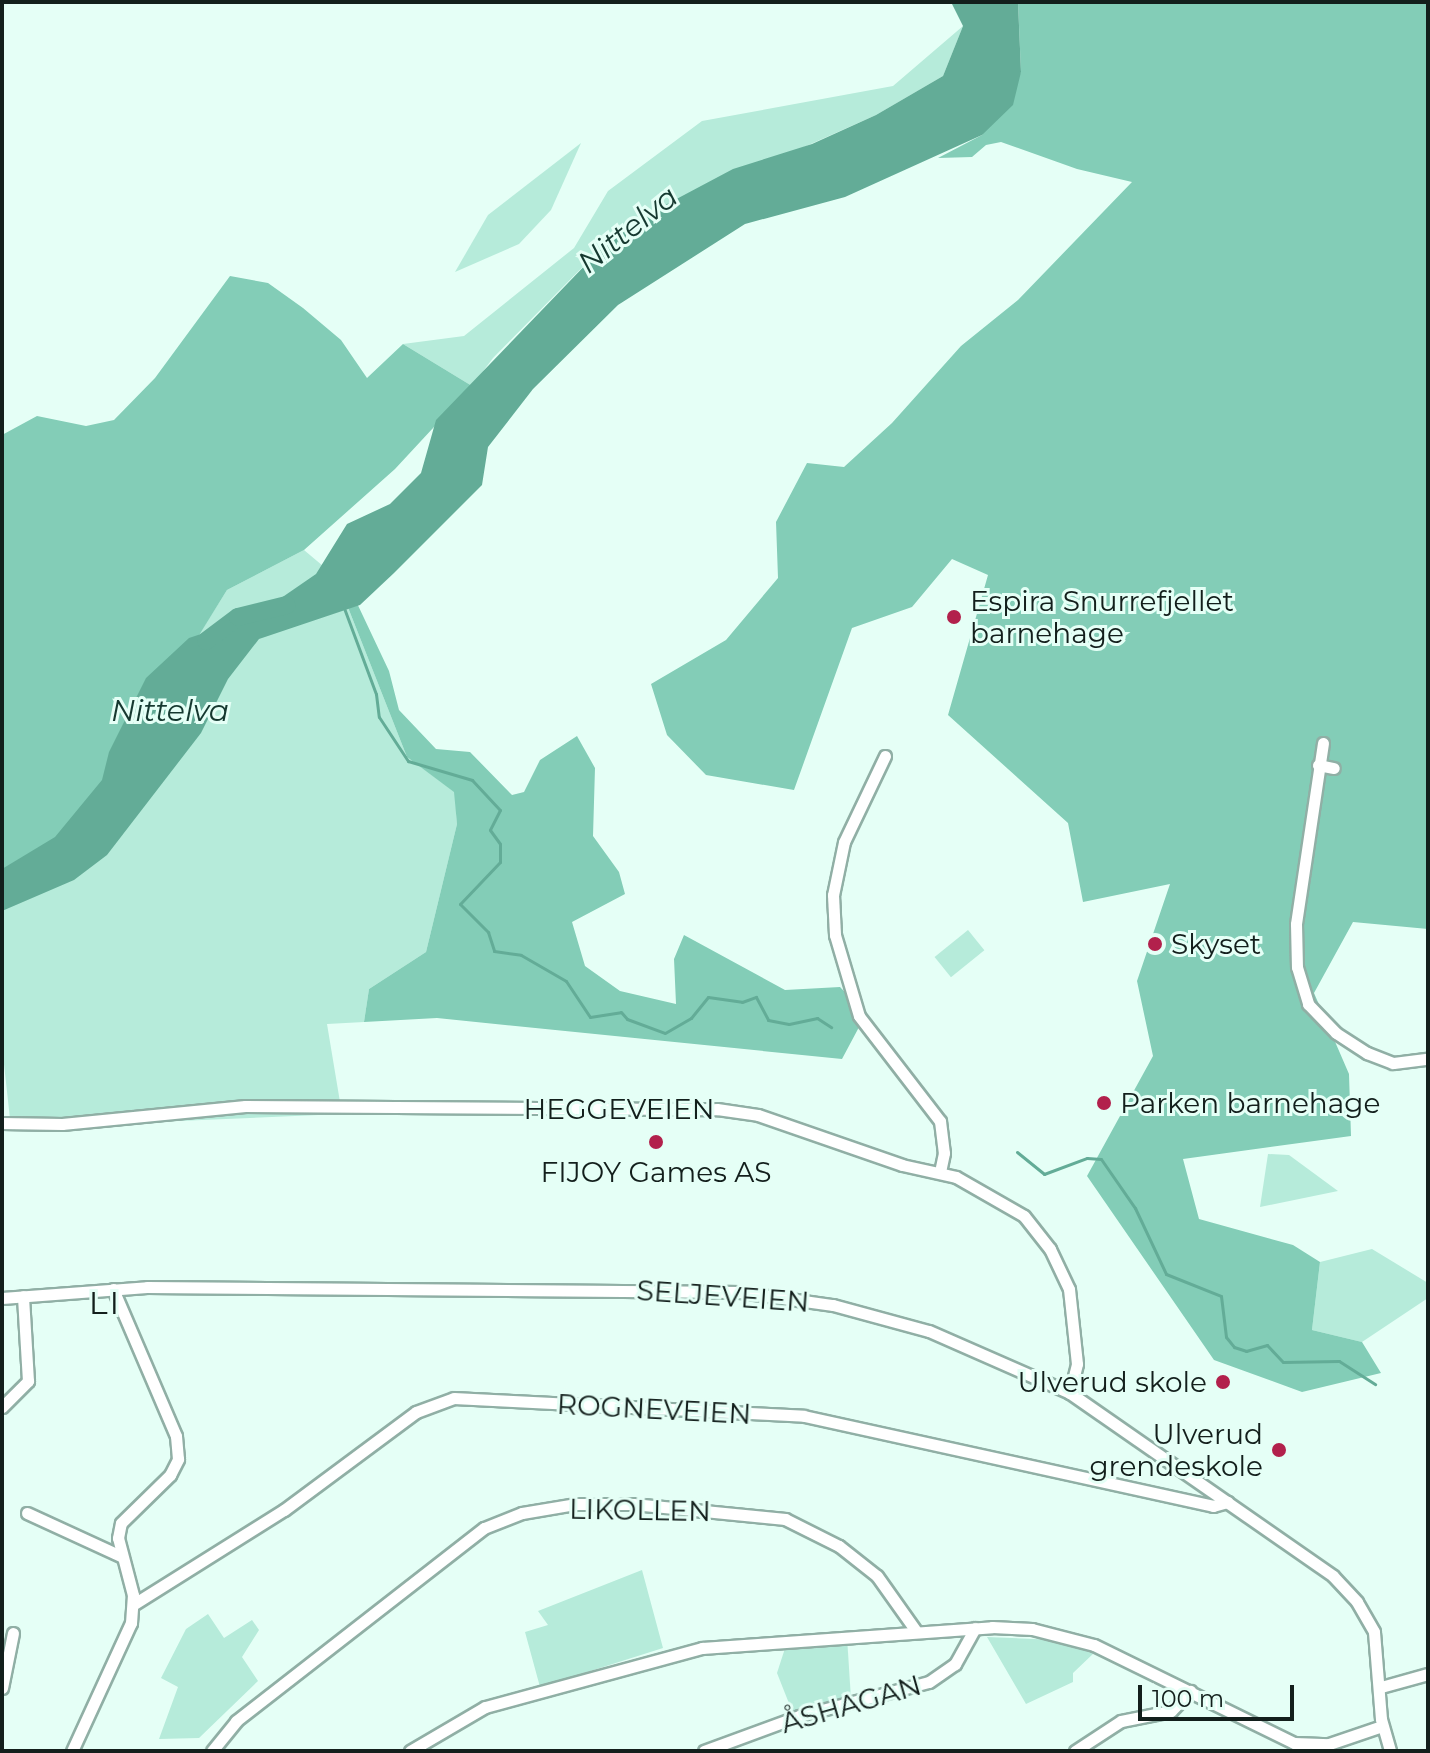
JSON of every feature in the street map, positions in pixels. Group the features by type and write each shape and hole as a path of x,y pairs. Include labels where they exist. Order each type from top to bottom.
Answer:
{"street":[{"path":"1323,743 1296,924 1297,967 1308,1004 1336,1033 1367,1053 1393,1063 1428,1059"},
{"path":"885,756 844,842 833,895 835,935 859,1016 940,1121 944,1153 940,1172"},
{"path":"1318,765 1334,768"},
{"name":"HEGGEVEIEN","path":"2,1123 62,1124 233,1107 730,1109 770,1118 902,1165 940,1172 1012,1205 1050,1249 1074,1311 1077,1364 1070,1393"},
{"path":"72,1751 128,1633 134,1604 121,1556 121,1523 170,1475 178,1446 113,1289"},
{"name":"SELJEVEIEN","path":"2,1298 113,1289 762,1294 833,1305 918,1327 1070,1393 1312,1559 1351,1593 1374,1632 1382,1726"},
{"path":"2,1407 28,1381 23,1296"},
{"name":"ROGNEVEIEN","path":"134,1604 284,1510 416,1412 454,1398 804,1416 1213,1506 1227,1502"},
{"name":"LIKOLLEN","path":"212,1751 236,1721 484,1528 522,1513 576,1504 633,1504 785,1519 839,1546 877,1576 916,1631"},
{"path":"27,1513 121,1556"},
{"path":"410,1751 485,1707 702,1648 975,1628 1032,1629 1074,1638 1294,1743 1329,1744 1382,1726 1390,1751"},
{"name":"ÅSHAGAN","path":"704,1751 799,1716 929,1682 955,1664 975,1628"},
{"path":"2,1688 13,1633"},
{"path":"1381,1687 1428,1674"},
{"path":"1075,1751 1121,1721 1171,1711 1190,1691"}],"shaded area":[{"path":"1018,2 1428,2 1428,929 1353,922 1314,993 1349,1074 1351,1136 1183,1159 1199,1219 1293,1245 1320,1262 1312,1330 1362,1342 1381,1373 1302,1392 1214,1360 1087,1176 1153,1056 1137,981 1170,884 1083,902 1068,823 948,715 988,575 952,559 912,607 852,628 794,790 706,775 667,735 651,684 726,640 778,578 776,522 807,463 844,467 892,423 961,346 1018,300 1132,182 1077,169 1001,142 986,145 972,157 938,158 982,135 1021,72"},
{"path":"963,26 943,76 876,115 620,229 493,358 472,386 403,344 464,336 574,248 608,191 702,121 893,86"},
{"path":"581,143 551,210 519,244 455,272 488,215"},
{"path":"230,276 268,283 303,308 341,340 367,378 403,344 472,386 395,469 304,550 227,590 78,831 2,874 2,435 37,416 86,426 114,420 155,378"},
{"path":"304,550 336,577 407,757 455,792 457,824 426,952 369,989 364,1022 327,1024 342,1114 11,1128 2,1046 2,874 186,655 227,590"},
{"path":"336,577 355,599 389,671 399,710 436,749 470,752 512,795 524,792 540,760 577,736 595,768 593,836 619,872 625,894 572,922 585,966 620,991 676,1004 674,959 684,935 785,990 840,987 866,1014 842,1059 437,1018 364,1022 369,989 426,952 457,824 454,792 407,757"},
{"path":"968,930 984,950 951,977 935,957"},
{"path":"1268,1154 1289,1155 1338,1191 1260,1207"},
{"path":"1372,1249 1428,1283 1428,1298 1362,1342 1312,1330 1320,1262"},
{"path":"642,1570 663,1648 540,1687 525,1632 548,1625 538,1611"},
{"path":"208,1614 224,1638 252,1620 259,1630 242,1657 258,1681 199,1738 159,1739 178,1687 161,1678 186,1629"},
{"path":"847,1637 851,1699 792,1711 777,1673 788,1639"},
{"path":"987,1637 1057,1640 1095,1652 1073,1673 1073,1682 1026,1704"}],"water":[{"path":"951,2 1018,2 1021,72 1013,105 982,135 845,197 745,224 618,305 533,389 488,447 482,485 394,573 360,605 259,639 228,679 201,733 107,855 74,880 2,911 2,869 55,837 102,780 109,752 146,678 189,638 255,616 316,574 347,524 390,504 421,473 436,420 620,229 733,169 812,144 876,115 943,76 963,26"}],"waterway":[{"name":"Nittelva","path":"206,641 238,617 287,605"},
{"path":"344,608 376,694 379,717 408,761 472,780 500,810 490,830 500,844 500,862 460,904 488,932 494,951 521,955 566,981 590,1017 621,1012 627,1019 665,1033 691,1018 708,997 742,1002 756,997 768,1020 789,1024 817,1018 831,1027"},
{"path":"1017,1152 1044,1174 1087,1158 1101,1159 1135,1208 1166,1274 1221,1296 1226,1337 1234,1347 1246,1351 1267,1345 1283,1362 1339,1361 1375,1384"}],"place":[{"name":"Espira Snurrefjellet barnehage","path":"954,617"},
{"name":"Skyset","path":"1155,944"},
{"name":"Parken barnehage","path":"1104,1103"},
{"name":"FIJOY Games AS","path":"656,1142"},
{"name":"Ulverud skole","path":"1223,1382"},
{"name":"Ulverud grendeskole","path":"1279,1450"}],"district":[{"name":"LI","path":"105,1303"}]}
